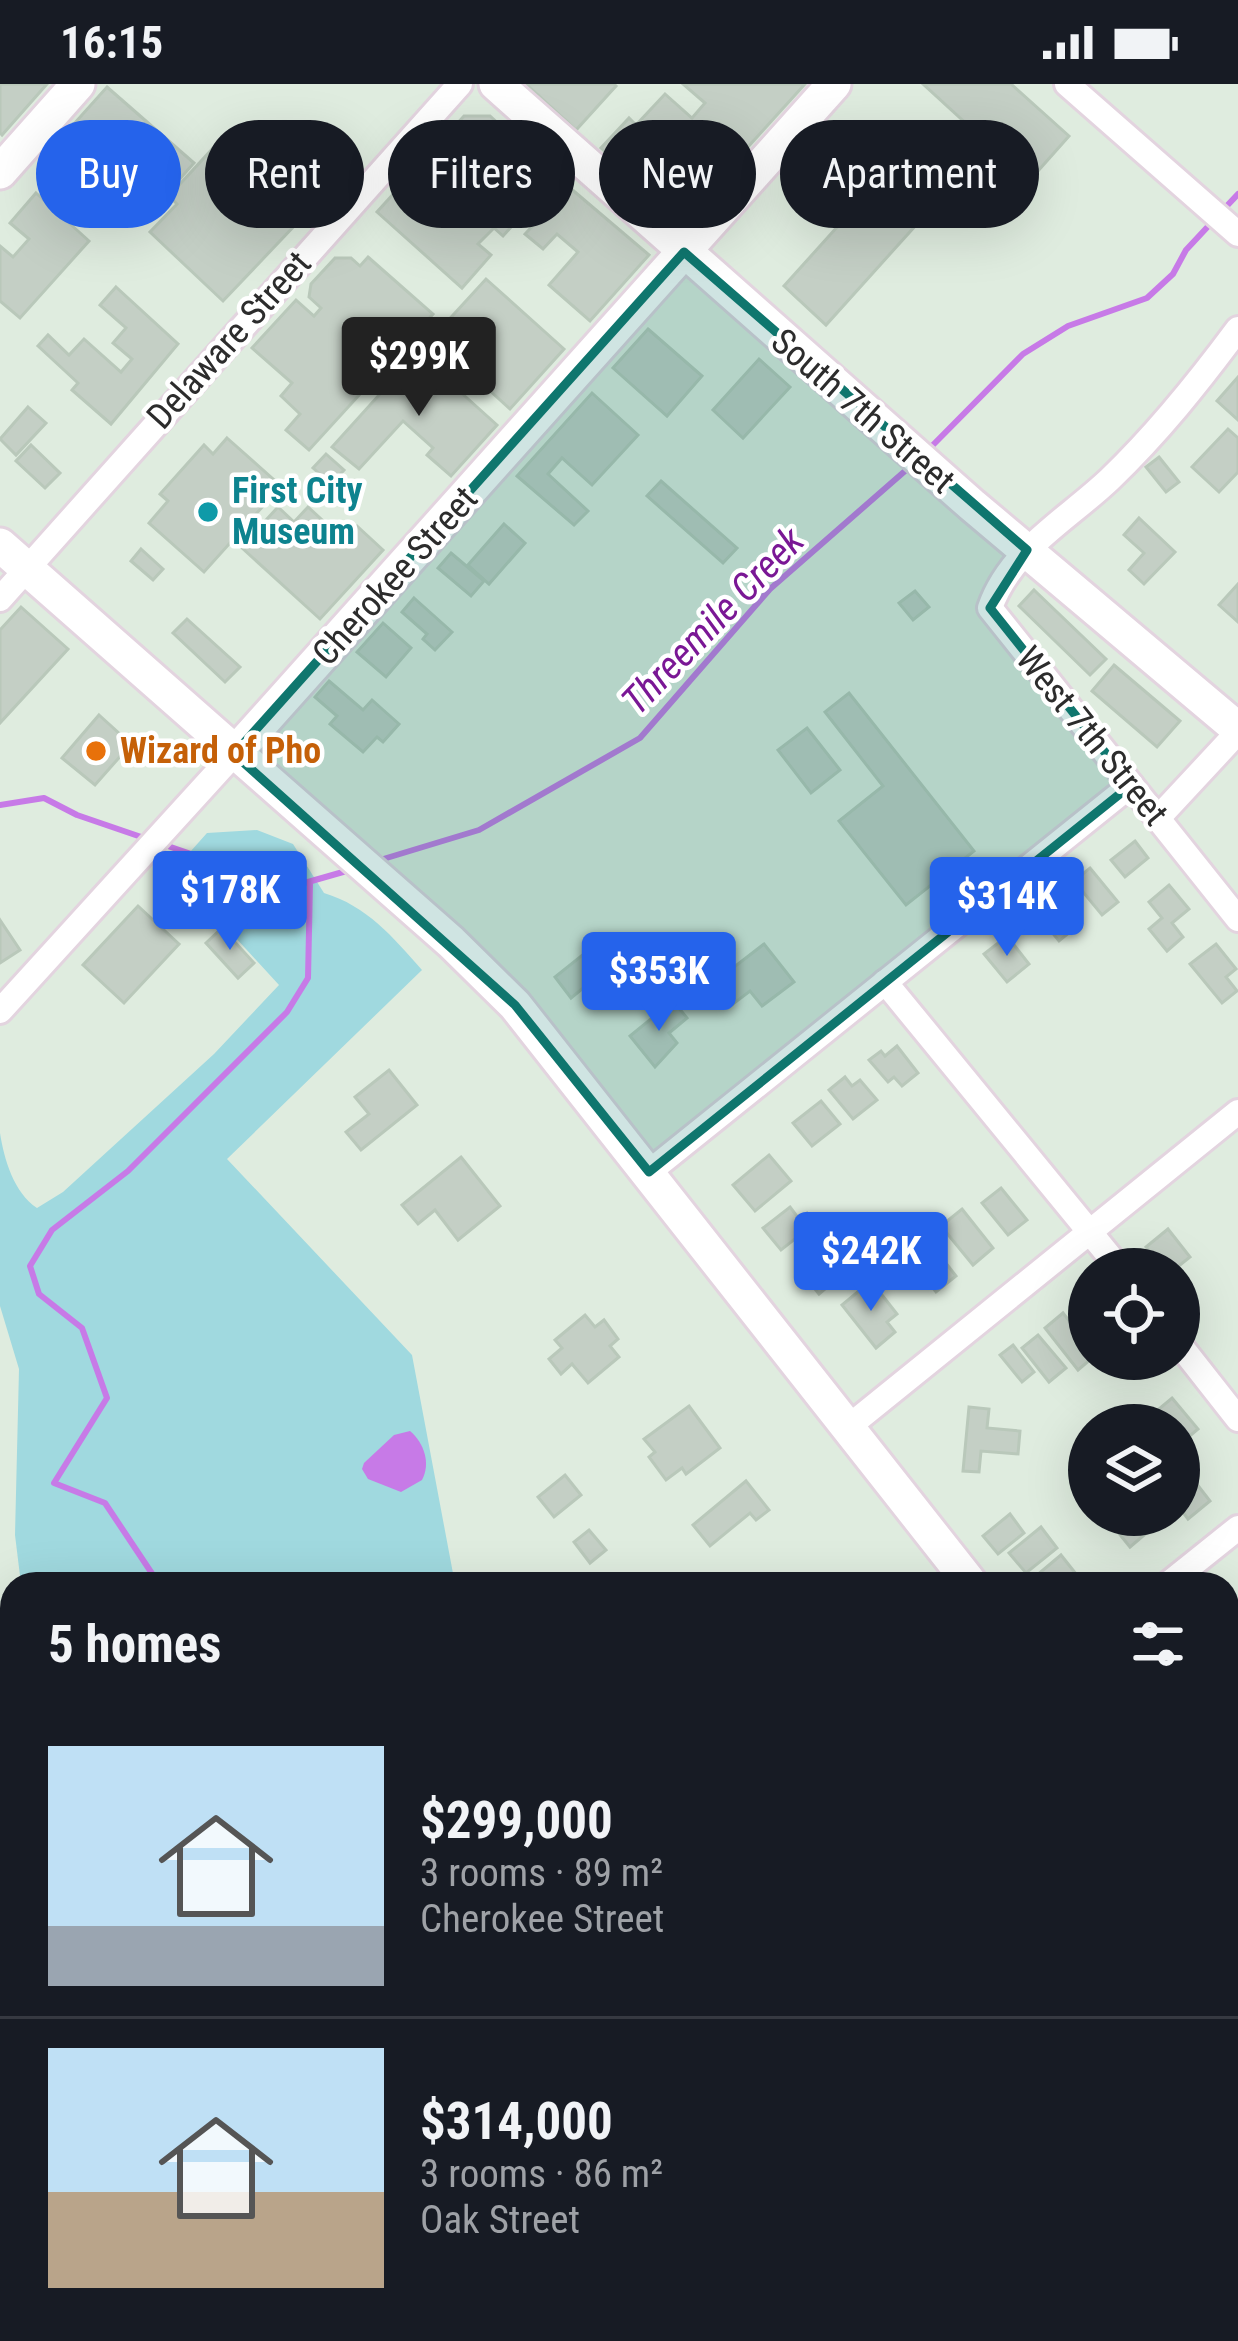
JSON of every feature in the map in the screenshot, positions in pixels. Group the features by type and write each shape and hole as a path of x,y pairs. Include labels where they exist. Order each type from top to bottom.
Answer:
{"street":[{"path":"0,172 78,84"},
{"name":"Delaware Street","path":"0,598 460,84"},
{"name":"South 7th Street","path":"496,84 855,404 1238,730"},
{"name":"Cherokee Street","path":"0,1011 835,84"},
{"path":"1067,84 1238,234"},
{"path":"1027,550 1108,481 1177,411 1238,329"},
{"path":"0,545 515,1005 961,1572"},
{"name":"West 7th Street","path":"1027,550 1000,578 990,608 1238,920"},
{"path":"1157,818 1238,730"},
{"path":"649,1172 1131,785"},
{"path":"884,982 1103,1248"},
{"path":"847,1428 1238,1112"},
{"path":"1200,1371 1238,1419"},
{"path":"1183,1572 1238,1528"}],"highlighted area":[{"path":"684,252 1027,550 990,608 1131,785 649,1172 515,1005 234,754"}],"shaded area":[{"path":"257,830 293,844 324,893 366,914 422,970 227,1159 412,1355 453,1572 20,1572 15,1535 19,1369 0,1306 0,1133 16,1185 37,1208 63,1192 214,1054 279,985 224,925 165,880 207,833"},
{"path":"410,1431 425,1454 422,1480 401,1492 368,1479 364,1463 394,1435"}],"building":[{"path":"0,84 47,84 2,135 0,133"},
{"path":"526,84 616,86 576,130 575,120 565,120"},
{"path":"683,84 805,84 756,138 756,120 641,120 665,94 692,118 705,103"},
{"path":"923,84 1011,84 1069,136 1039,170 1039,120 962,120"},
{"path":"107,87 145,120 77,120"},
{"path":"490,116 494,120 460,120"},
{"path":"181,152 194,163 181,178"},
{"path":"205,157 205,228 292,228 223,301 150,232 181,228 181,183"},
{"path":"575,192 599,212 599,228 617,228 649,255 590,321 549,285 578,252 557,234 543,249 525,234 531,228 575,228"},
{"path":"36,193 36,228 75,228 89,241 20,318 0,301 0,246 13,257 29,239 10,223"},
{"path":"388,200 388,222 377,212"},
{"path":"395,228 494,228 478,244 491,255 462,288"},
{"path":"836,228 913,228 826,325 784,286"},
{"path":"368,257 433,314 309,450 286,430 300,414 281,396 292,383 252,348 296,300 314,316 321,308 309,297 311,284 335,258 351,258 360,266"},
{"path":"486,279 564,349 510,409 466,369 478,356 444,325"},
{"path":"116,287 178,344 111,424 72,390 78,383 38,346 48,335 69,355 84,339 121,372 132,359 113,343 126,328 100,305"},
{"path":"648,329 702,376 667,416 613,368"},
{"path":"417,353 497,425 451,476 427,455 433,448 403,421 359,469 332,447"},
{"path":"759,359 790,387 743,438 713,410"},
{"path":"1238,377 1238,420 1217,401"},
{"path":"592,393 638,435 592,485 562,458 548,474 588,511 574,525 517,476"},
{"path":"28,407 46,423 16,455 0,439"},
{"path":"1228,429 1238,438 1238,472 1219,492 1192,467"},
{"name":"First City Museum","path":"227,438 281,486 204,572 149,523 168,501 160,494 204,445 213,454"},
{"path":"31,445 60,473 45,488 16,461"},
{"path":"326,454 344,470 331,484 313,468"},
{"path":"1159,457 1179,482 1166,492 1146,467"},
{"path":"661,481 737,548 723,563 647,496"},
{"path":"278,507 294,522 308,507 344,540 357,526 383,550 320,619 241,547"},
{"path":"1139,518 1175,552 1144,584 1129,570 1144,553 1124,535"},
{"path":"504,524 525,543 489,584 468,565"},
{"path":"141,549 163,569 153,580 131,561"},
{"path":"451,553 484,581 471,596 438,568"},
{"path":"1238,584 1238,622 1219,605"},
{"path":"1034,590 1106,659 1090,675 1019,606"},
{"path":"915,591 929,607 913,620 899,603"},
{"path":"414,598 452,632 435,650 423,639 427,634 402,612"},
{"path":"21,607 68,649 0,723 0,630"},
{"path":"187,619 240,667 225,682 173,633"},
{"path":"383,623 411,648 386,677 357,652"},
{"path":"1114,665 1180,721 1157,747 1092,691"},
{"path":"329,681 363,710 372,700 399,724 383,742 377,737 363,752 330,724 337,716 315,697"},
{"path":"849,693 974,851 906,905 839,821 883,786 825,712"},
{"name":"Wizard of Pho","path":"99,715 131,744 95,785 62,758"},
{"path":"807,728 840,770 811,793 778,750"},
{"path":"1135,841 1148,858 1125,877 1111,860"},
{"path":"1090,868 1118,902 1102,915 1074,881"},
{"path":"1169,885 1189,909 1172,923 1183,937 1167,951 1149,929 1162,918 1149,902"},
{"path":"1058,905 1076,927 1059,941 1041,919"},
{"path":"138,906 179,944 124,1003 83,965"},
{"path":"0,920 20,950 0,963"},
{"path":"222,928 254,963 238,978 206,943"},
{"path":"1007,936 1029,964 1007,982 984,954"},
{"path":"764,944 794,982 762,1006 750,991 733,1004 716,981"},
{"path":"1216,944 1236,969 1226,977 1237,991 1222,1003 1190,964"},
{"path":"595,945 611,965 571,998 555,977"},
{"path":"654,968 668,986 642,1006 628,989"},
{"path":"673,1001 687,1018 669,1033 677,1043 655,1067 630,1036"},
{"path":"897,1046 918,1073 902,1086 894,1077 888,1082 869,1060"},
{"path":"389,1070 417,1105 361,1150 346,1132 369,1114 355,1097"},
{"path":"845,1077 852,1086 860,1080 877,1100 853,1119 829,1090"},
{"path":"821,1101 840,1124 812,1146 793,1123"},
{"path":"769,1155 791,1181 755,1211 733,1185"},
{"path":"461,1157 500,1206 458,1240 435,1210 418,1224 402,1205"},
{"path":"1001,1188 1027,1220 1008,1235 982,1203"},
{"path":"790,1207 799,1219 807,1213 815,1223 781,1250 763,1228"},
{"path":"962,1209 993,1248 973,1265 941,1226"},
{"path":"1168,1229 1183,1248 1147,1248"},
{"path":"931,1244 956,1276 936,1292 911,1260"},
{"path":"831,1252 846,1271 819,1294 803,1274"},
{"path":"871,1281 897,1314 887,1322 895,1332 876,1348 842,1305"},
{"path":"1063,1313 1068,1319 1068,1357 1045,1328"},
{"path":"585,1315 595,1327 604,1320 618,1339 610,1346 619,1357 588,1383 572,1364 561,1374 549,1359 562,1348 555,1340"},
{"path":"1038,1335 1066,1368 1049,1382 1022,1348"},
{"path":"1013,1345 1034,1372 1022,1382 1000,1355"},
{"path":"689,1406 720,1448 686,1474 682,1468 666,1480 649,1457 655,1452 644,1439"},
{"path":"969,1407 989,1409 987,1428 1020,1431 1018,1454 981,1451 979,1472 963,1471"},
{"path":"565,1475 581,1495 554,1517 538,1497"},
{"path":"746,1481 769,1510 756,1520 750,1513 710,1546 693,1525"},
{"path":"1200,1488 1210,1501 1200,1509"},
{"path":"1010,1514 1024,1533 998,1554 983,1536"},
{"path":"1041,1527 1057,1548 1027,1572 1009,1553"},
{"path":"589,1530 606,1550 590,1563 574,1542"},
{"path":"1121,1536 1143,1536 1130,1547"},
{"path":"1061,1555 1074,1572 1041,1572"}],"waterway":[{"name":"Threemile Creek","path":"1223,210 1238,194"},
{"name":"Threemile Creek","path":"927,451 1023,354 1068,326 1147,298 1173,274 1186,250 1214,220"},
{"name":"Threemile Creek","path":"380,860 479,830 640,738 770,589 913,464"},
{"name":"Threemile Creek","path":"0,805 44,798 77,815 150,840"},
{"name":"Threemile Creek","path":"162,844 194,855 248,889 280,890 350,870"},
{"path":"151,1572 105,1503 54,1483 107,1398 82,1328 39,1294 30,1266 52,1230 128,1171 287,1012 308,978 310,884"}],"place":[{"name":"First City Museum","path":"208,512"},
{"name":"Wizard of Pho","path":"96,751"}]}
